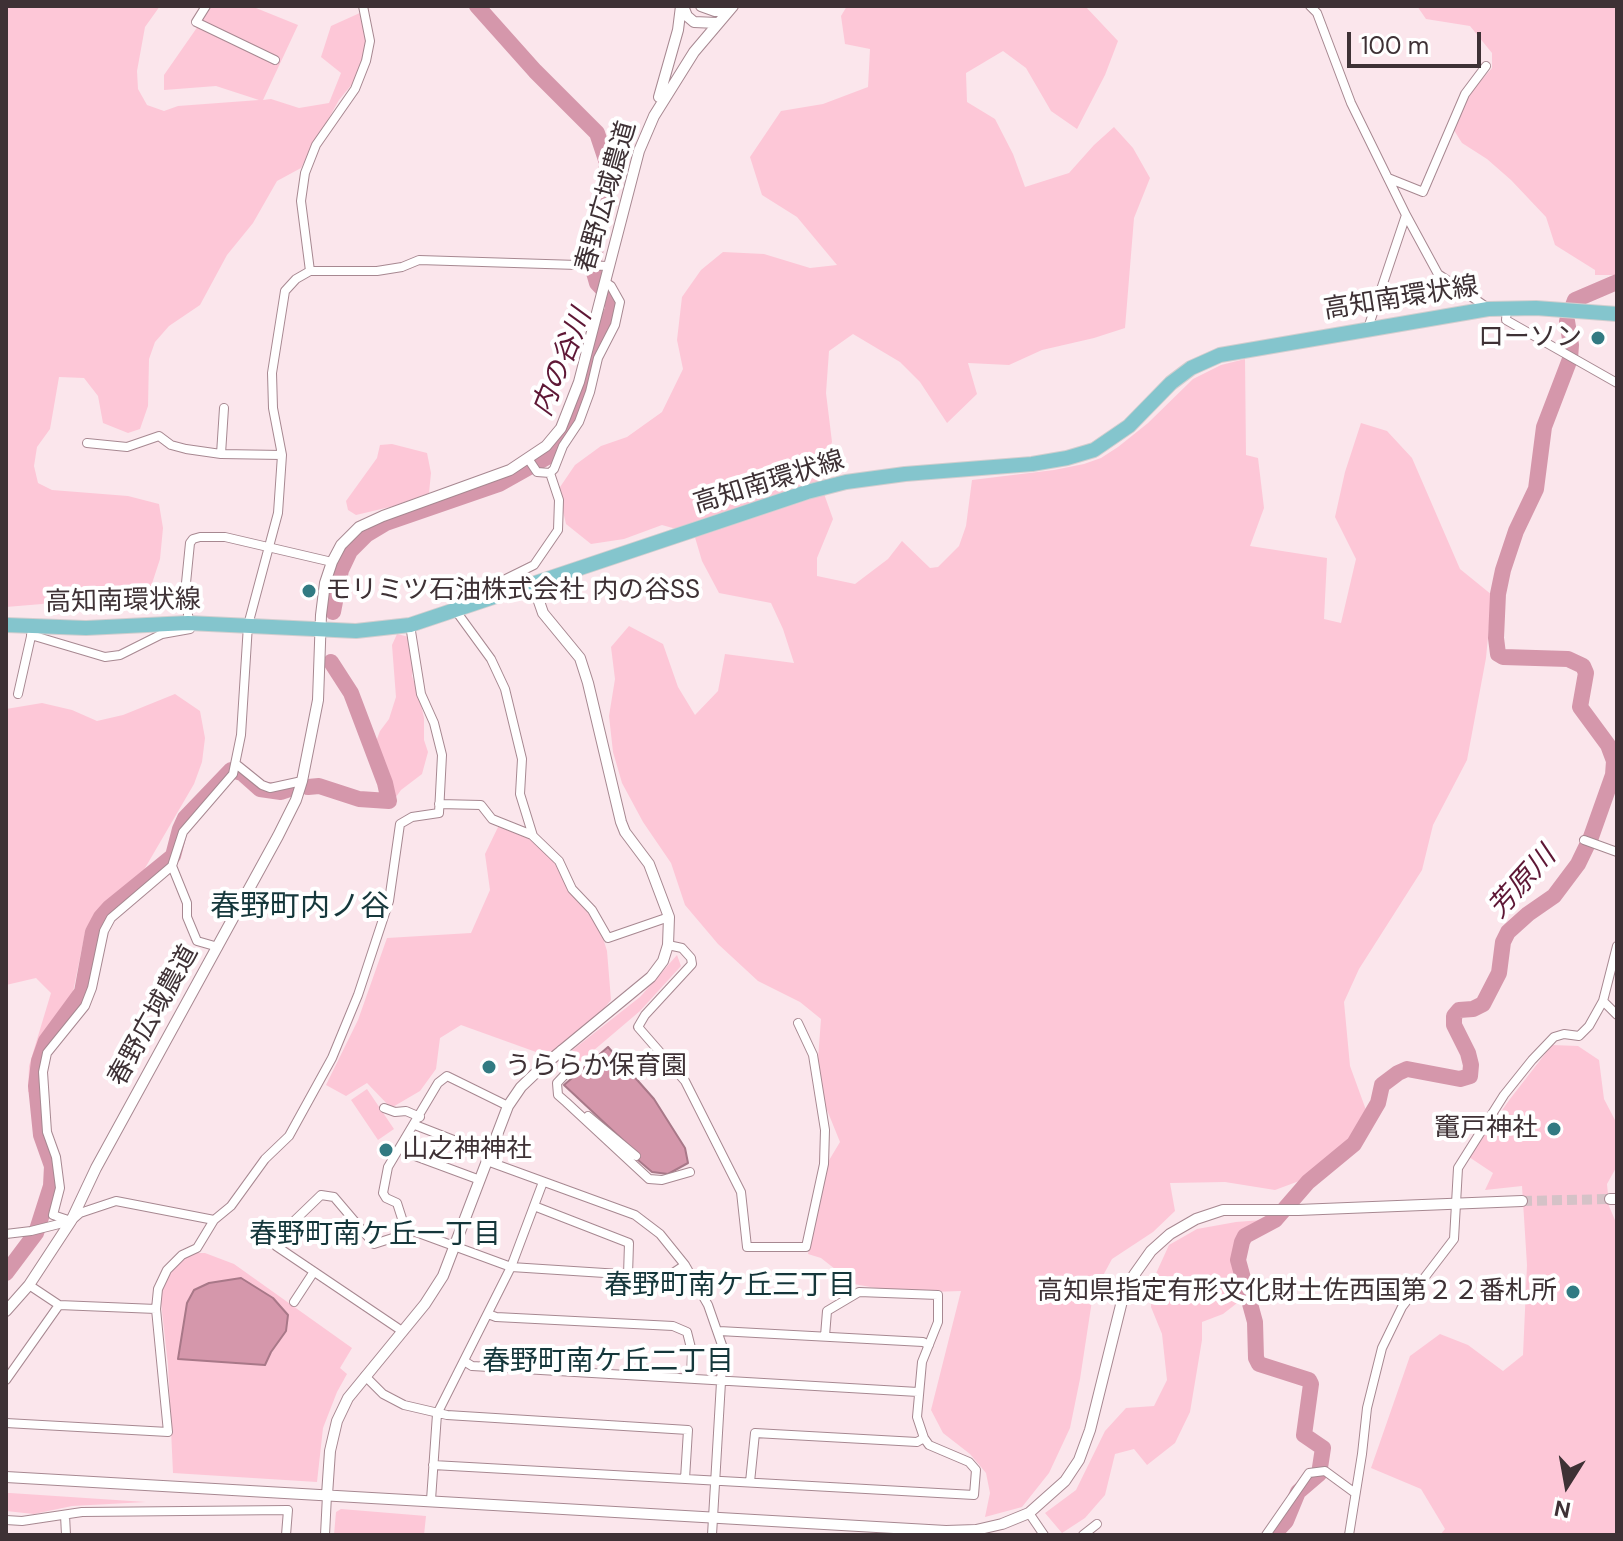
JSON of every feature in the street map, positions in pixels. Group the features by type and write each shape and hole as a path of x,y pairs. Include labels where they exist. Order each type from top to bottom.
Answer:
{"main road":[{"name":"高知南環状線","path":"6,625 32,631 188,623 356,631 410,625 807,492 846,482 1032,464 1080,454 1112,440 1171,383 1191,368 1220,355 1488,309 1617,314"}],"street":[{"path":"206,6 196,22 275,60"},
{"path":"310,271 301,201 305,173 316,145 355,89 366,61 370,41 363,6"},
{"path":"682,6 694,22 717,23"},
{"name":"春野広域農道","path":"654,116 682,6"},
{"path":"701,6 715,11 731,8"},
{"path":"1310,6 1317,13 1351,103 1438,274 1488,309"},
{"name":"春野広域農道","path":"6,1311 29,1285 71,1221 96,1168 278,836 302,781 318,700 325,583 341,545 359,527 383,516 530,462 553,437 571,406 605,282 604,266 639,151 675,78 731,8"},
{"path":"1387,178 1423,192 1460,104 1486,66"},
{"path":"1368,328 1406,215"},
{"path":"71,1221 53,1215 60,1188 56,1157 47,1132 43,1072 47,1053 85,1006 104,931 111,918 172,866 183,832 235,769 241,735 248,625 278,513 282,455 273,408 274,351 285,291 296,279 310,271 377,271 402,267 419,260 604,266"},
{"path":"605,282 620,302 615,325 598,358 579,422 550,473 559,500 558,530 529,569 455,604 456,611 491,659 505,689 522,759 520,794 533,836 559,861 572,889 592,910 608,938 669,917"},
{"path":"1507,308 1506,320 1617,383"},
{"path":"221,454 224,408"},
{"path":"87,443 127,447 159,436 171,445 221,454 282,455"},
{"path":"530,462 537,472 550,473"},
{"path":"18,694 32,631 105,657 120,655 162,634 190,629 185,593 193,539 225,537 332,562"},
{"path":"325,1535 330,1451 337,1421 348,1398 443,1276 508,1106 521,1087 561,1050 651,977 663,961 668,945 669,917 649,864 621,822 580,658 543,613 533,584"},
{"path":"6,1423 168,1432 156,1309 158,1289 167,1270 182,1255 197,1248 214,1220 231,1206 265,1159 289,1136 332,1058 358,995 389,901 400,824 412,817 439,813 442,755 434,723 421,694 410,625"},
{"path":"235,769 270,788 302,781"},
{"path":"439,804 481,805 492,819 533,836"},
{"path":"1587,842 1617,852"},
{"path":"172,866 187,903 187,917 197,941 218,947"},
{"path":"668,945 682,948 692,964 645,1015 638,1027 685,1081 741,1192 747,1247 806,1247 824,1164 825,1130 813,1055 798,1023"},
{"path":"1349,1535 1367,1408 1382,1348 1402,1307 1454,1239 1458,1168 1504,1095 1554,1037 1564,1034 1579,1036 1589,1026 1603,1001 1616,963 1617,946"},
{"path":"1603,1001 1617,1015"},
{"path":"561,1050 573,1066 557,1083 558,1095 649,1179 662,1180 690,1172"},
{"path":"402,1331 276,1246 293,1222 321,1195 334,1197 374,1244 402,1235 405,1228 397,1203 383,1193 388,1167 438,1083 447,1076 508,1106"},
{"path":"566,1102 569,1100 636,1156"},
{"path":"384,1108 395,1112 406,1111 417,1121 469,1146"},
{"path":"400,1148 480,1180"},
{"path":"487,1161 635,1215 660,1234 685,1265 719,1331 723,1348 712,1535"},
{"path":"431,1500 437,1414 511,1267 543,1182"},
{"path":"6,1234 48,1228 116,1201 214,1220"},
{"path":"6,1477 946,1531 976,1530 1029,1513 1065,1481 1079,1460 1090,1430 1122,1301 1134,1275 1151,1251 1170,1234 1196,1219 1223,1210 1522,1201"},
{"path":"534,1206 629,1243 628,1275"},
{"path":"405,1228 511,1267 667,1277 685,1265"},
{"path":"294,1302 313,1273"},
{"path":"29,1285 59,1305 156,1309"},
{"path":"433,1465 974,1495 976,1470 969,1462 929,1445 917,1417 922,1362 938,1322 938,1295 859,1292 827,1311 825,1336"},
{"path":"6,1380 59,1305"},
{"path":"488,1314 496,1317 673,1326 687,1332 692,1352 691,1378"},
{"path":"719,1331 923,1342 929,1345"},
{"path":"464,1361 472,1366 918,1392"},
{"path":"365,1376 383,1394 404,1405 437,1414 688,1430 685,1479"},
{"path":"750,1482 755,1433 917,1442 924,1438"},
{"path":"1266,1535 1309,1473 1321,1470 1355,1493"},
{"path":"6,1520 22,1521 82,1512 288,1510 286,1535"},
{"path":"1029,1513 1044,1535"},
{"path":"65,1515 66,1535"},
{"path":"1083,1535 1097,1524"}],"shaded area":[{"path":"6,6 160,6 145,27 137,71 138,89 147,105 164,111 178,106 259,100 216,86 164,90 164,75 212,6 251,6 298,25 263,100 271,99 299,108 329,103 341,73 321,57 331,26 362,12 369,44 353,83 339,100 301,168 277,181 253,223 227,255 200,305 169,326 155,342 149,359 148,406 140,429 128,433 103,423 98,396 84,378 59,377 50,429 37,447 34,466 38,483 52,490 128,496 159,504 163,528 160,559 145,605 68,597 42,604 6,607"},
{"path":"847,6 1085,6 1118,41 1105,75 1077,129 1051,111 1026,68 1003,51 966,73 967,102 995,119 1025,187 1069,173 1114,127 1133,148 1150,178 1134,218 1125,328 1042,350 1009,365 968,363 977,394 947,423 920,382 900,362 853,334 829,351 826,393 832,442 818,477 833,519 817,558 817,576 855,584 888,559 902,541 930,568 938,567 959,546 966,526 972,480 1054,470 1101,458 1148,423 1193,379 1221,365 1245,359 1246,455 1258,458 1264,508 1250,546 1327,558 1324,619 1341,623 1356,559 1335,517 1361,423 1387,431 1412,458 1460,569 1492,595 1486,658 1467,760 1433,825 1422,870 1359,969 1344,1002 1350,1066 1370,1121 1326,1171 1275,1190 1225,1182 1170,1183 1175,1211 1153,1232 1112,1259 1093,1294 1070,1428 1049,1473 1022,1507 985,1517 990,1493 986,1473 970,1454 943,1433 931,1410 961,1291 903,1293 854,1284 821,1258 808,1254 828,1162 840,1142 825,1105 818,1059 821,1019 800,1002 758,981 718,944 685,905 671,863 643,822 622,783 613,752 609,716 615,679 611,647 629,626 663,644 678,687 695,715 718,691 725,654 794,663 783,629 771,603 719,593 702,561 694,534 662,525 624,539 591,544 566,524 558,490 575,465 601,446 627,437 662,412 683,369 677,340 682,297 701,270 723,252 764,254 810,268 837,265 797,217 762,195 750,157 781,111 823,104 868,87 870,49 845,44 841,16"},
{"path":"1417,6 1617,6 1617,275 1595,275 1595,270 1555,245 1546,217 1511,180 1462,143 1452,127 1468,95 1492,68 1492,53 1470,26 1426,19"},
{"path":"392,444 427,453 431,473 429,493 356,515 348,510 346,501 377,458 380,445"},
{"path":"397,634 409,637 415,654 412,676 424,718 424,740 428,752 422,774 401,790 391,804 374,747 389,719 396,697 392,645"},
{"path":"175,694 200,711 205,738 202,762 194,784 134,887 105,905 86,928 70,1007 52,1050 43,1089 28,1092 29,1066 51,993 36,978 6,985 6,709 42,703 72,710 97,721 123,715"},
{"path":"500,823 523,832 550,855 572,895 599,925 607,951 611,1000 554,1051 536,1052 461,1025 440,1038 436,1069 420,1091 391,1108 367,1083 346,1096 326,1085 358,1020 387,938 471,933 490,890 485,854"},
{"path":"677,955 681,966 640,1011 580,1062 570,1052 640,997"},
{"path":"1552,1045 1578,1046 1599,1060 1604,1099 1616,1122 1617,1166 1607,1184 1609,1206 1617,1225 1617,1535 1440,1535 1445,1529 1421,1489 1371,1468 1410,1356 1440,1334 1468,1345 1503,1371 1523,1355 1527,1265 1522,1186 1485,1190 1493,1173 1469,1157"},
{"path":"608,1047 654,1099 685,1148 688,1163 668,1174 652,1172 638,1160 640,1156 564,1085"},
{"path":"367,1089 394,1129 378,1140 351,1100"},
{"path":"1262,1220 1238,1236 1233,1260 1241,1300 1223,1314 1202,1322 1190,1412 1175,1443 1147,1465 1134,1449 1115,1454 1105,1495 1085,1518 1062,1533 1045,1513 1076,1490 1105,1431 1126,1408 1154,1406 1167,1380 1162,1334 1151,1307 1153,1280 1169,1245 1197,1229"},
{"path":"193,1253 205,1253 234,1264 352,1348 340,1368 347,1374 323,1428 317,1482 173,1473 168,1365 160,1294 173,1267"},
{"path":"241,1278 273,1298 288,1315 286,1331 265,1365 178,1359 187,1303 194,1290 209,1283"},
{"path":"6,1493 146,1502 72,1506 34,1514 6,1511"},
{"path":"341,1509 426,1516 424,1535 334,1535 336,1512"}],"waterway":[{"name":"内の谷川","path":"333,612 341,570 350,551 366,535 386,523 499,484 549,456 567,432 580,406 592,356 613,309 611,298 597,283 593,269 607,163 597,133 535,71 477,6"},
{"name":"芳原川","path":"1572,308 1575,300 1617,282"},
{"name":"芳原川","path":"1273,1535 1286,1521 1298,1492 1319,1474 1323,1448 1304,1435 1309,1380 1259,1364 1256,1358 1255,1322 1238,1260 1242,1242 1245,1236 1275,1220 1308,1182 1354,1144 1378,1103 1382,1085 1398,1073 1407,1069 1460,1079 1470,1076 1468,1053 1454,1025 1454,1016 1459,1010 1473,1009 1483,1004 1499,973 1503,942 1508,932 1554,896 1578,864 1613,775 1614,761 1608,745 1580,707 1586,673 1583,666 1568,659 1503,657 1498,654 1496,638 1498,594 1503,570 1516,531 1536,489 1544,427 1570,359 1567,321"},
{"name":"内の谷川","path":"308,787 319,786 359,799 389,801 351,693 331,662"},
{"name":"内の谷川","path":"6,1273 36,1233 51,1186 52,1166 41,1135 36,1086 39,1061 46,1041 82,992 93,932 101,917 173,856 185,818 231,770 242,773 260,789 281,792 296,787"}],"tunnel":[{"path":"1522,1201 1610,1199"}],"place":[{"name":"ローソン","path":"1598,338"},
{"name":"モリミツ石油株式会社 内の谷SS","path":"309,591"},
{"name":"うららか保育園","path":"489,1067"},
{"name":"竃戸神社","path":"1554,1129"},
{"name":"山之神神社","path":"386,1150"},
{"name":"高知県指定有形文化財土佐西国第２２番札所","path":"1573,1292"}],"district":[{"name":"春野町内ノ谷","path":"300,908"},
{"name":"春野町南ケ丘一丁目","path":"375,1236"},
{"name":"春野町南ケ丘三丁目","path":"730,1287"},
{"name":"春野町南ケ丘二丁目","path":"608,1363"}]}
